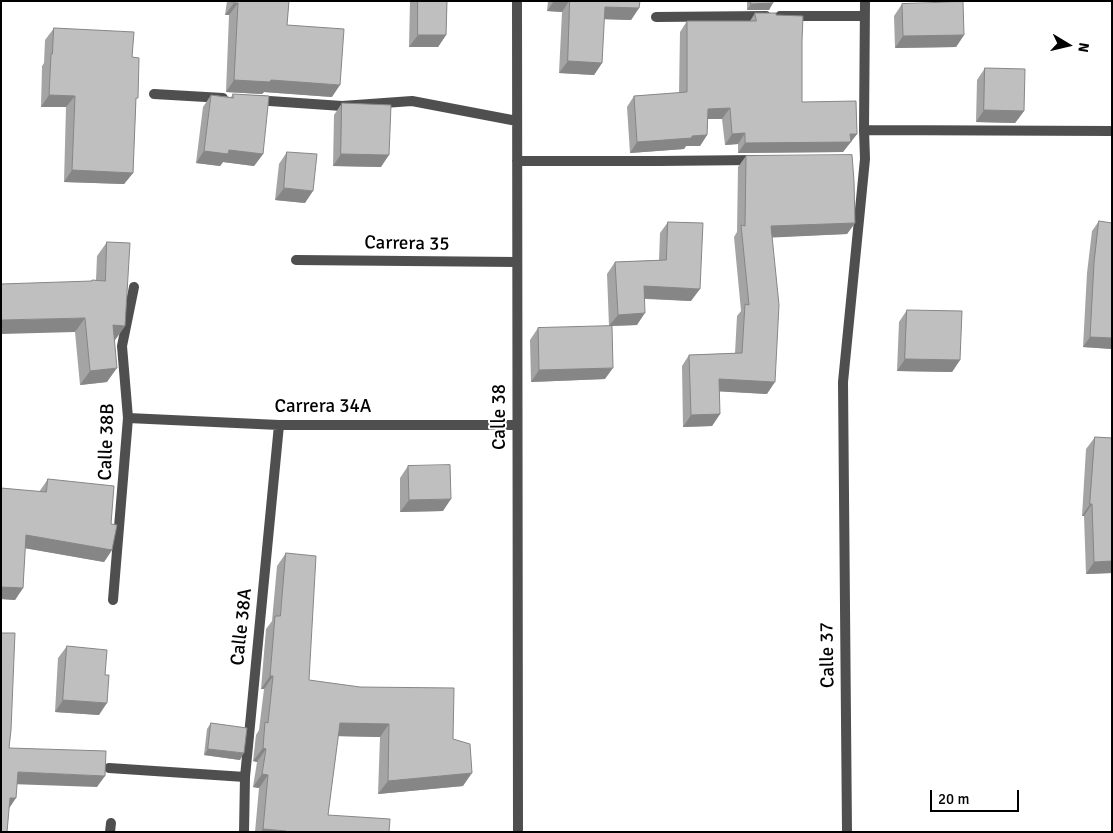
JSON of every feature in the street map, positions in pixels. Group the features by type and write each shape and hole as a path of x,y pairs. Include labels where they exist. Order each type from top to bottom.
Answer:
{"street":[{"name":"Calle 38","path":"516,1 518,832"},
{"name":"Calle 37","path":"847,832 843,382 860,159 864,130 865,1"},
{"path":"656,17 864,16"},
{"path":"154,94 342,106 412,101 517,121"},
{"path":"864,130 1112,131"},
{"path":"517,160 767,160"},
{"name":"Carrera 35","path":"296,260 517,262"},
{"name":"Calle 38B","path":"114,600 128,418 122,346 134,286"},
{"name":"Carrera 34A","path":"128,418 279,425 517,425"},
{"name":"Calle 38A","path":"244,832 245,777 279,425"},
{"path":"109,768 245,777"}],"building":[{"path":"234,1 289,1 287,25 344,29 340,85 271,80 270,82 234,80 238,3 234,3"},
{"path":"418,1 447,1 446,35 418,35"},
{"path":"570,1 640,1 639,8 605,7 602,63 568,61"},
{"path":"751,1 773,1 773,3 751,4"},
{"path":"963,2 964,35 903,36 902,4"},
{"path":"755,13 803,16 802,102 856,101 857,134 850,134 851,142 745,143 745,133 732,134 730,108 708,109 707,135 637,142 634,96 687,92 687,21 756,21"},
{"path":"54,28 134,32 132,57 139,58 133,173 72,170 75,96 49,95"},
{"path":"985,68 1025,69 1024,111 984,110"},
{"path":"233,94 269,96 263,154 229,150 228,154 204,151 211,95 233,98"},
{"path":"342,103 391,105 389,155 341,154"},
{"path":"287,152 317,154 313,191 284,188"},
{"path":"852,155 855,223 771,226 779,305 775,382 719,379 720,414 691,415 689,355 742,353 745,304 749,305 741,225 745,226 746,156"},
{"path":"1099,221 1112,223 1112,338 1090,337 1094,263"},
{"path":"668,222 703,223 700,289 644,286 645,313 618,315 615,262 666,260"},
{"path":"107,242 130,243 125,326 113,325 117,368 90,371 85,318 1,320 1,284 105,281"},
{"path":"907,310 962,311 960,360 905,359"},
{"path":"612,326 613,368 539,370 538,328"},
{"path":"1095,437 1112,438 1112,561 1094,562 1092,504 1090,504"},
{"path":"450,465 451,499 409,500 408,466"},
{"path":"48,479 114,486 111,524 117,525 112,550 26,535 23,588 1,587 1,488 46,492"},
{"path":"286,553 316,556 309,680 360,687 454,688 453,739 470,744 472,773 388,781 389,724 340,723 328,815 390,819 389,832 286,832 263,829 268,775 262,774 266,749 263,748 265,722 268,723 273,676 270,676 275,616 280,616"},
{"path":"1,633 15,633 9,748 106,751 105,776 18,772 16,798 10,798 7,832 1,832"},
{"path":"67,646 107,650 105,675 109,675 107,703 63,700"},
{"path":"211,723 247,728 244,753 208,749"}]}
